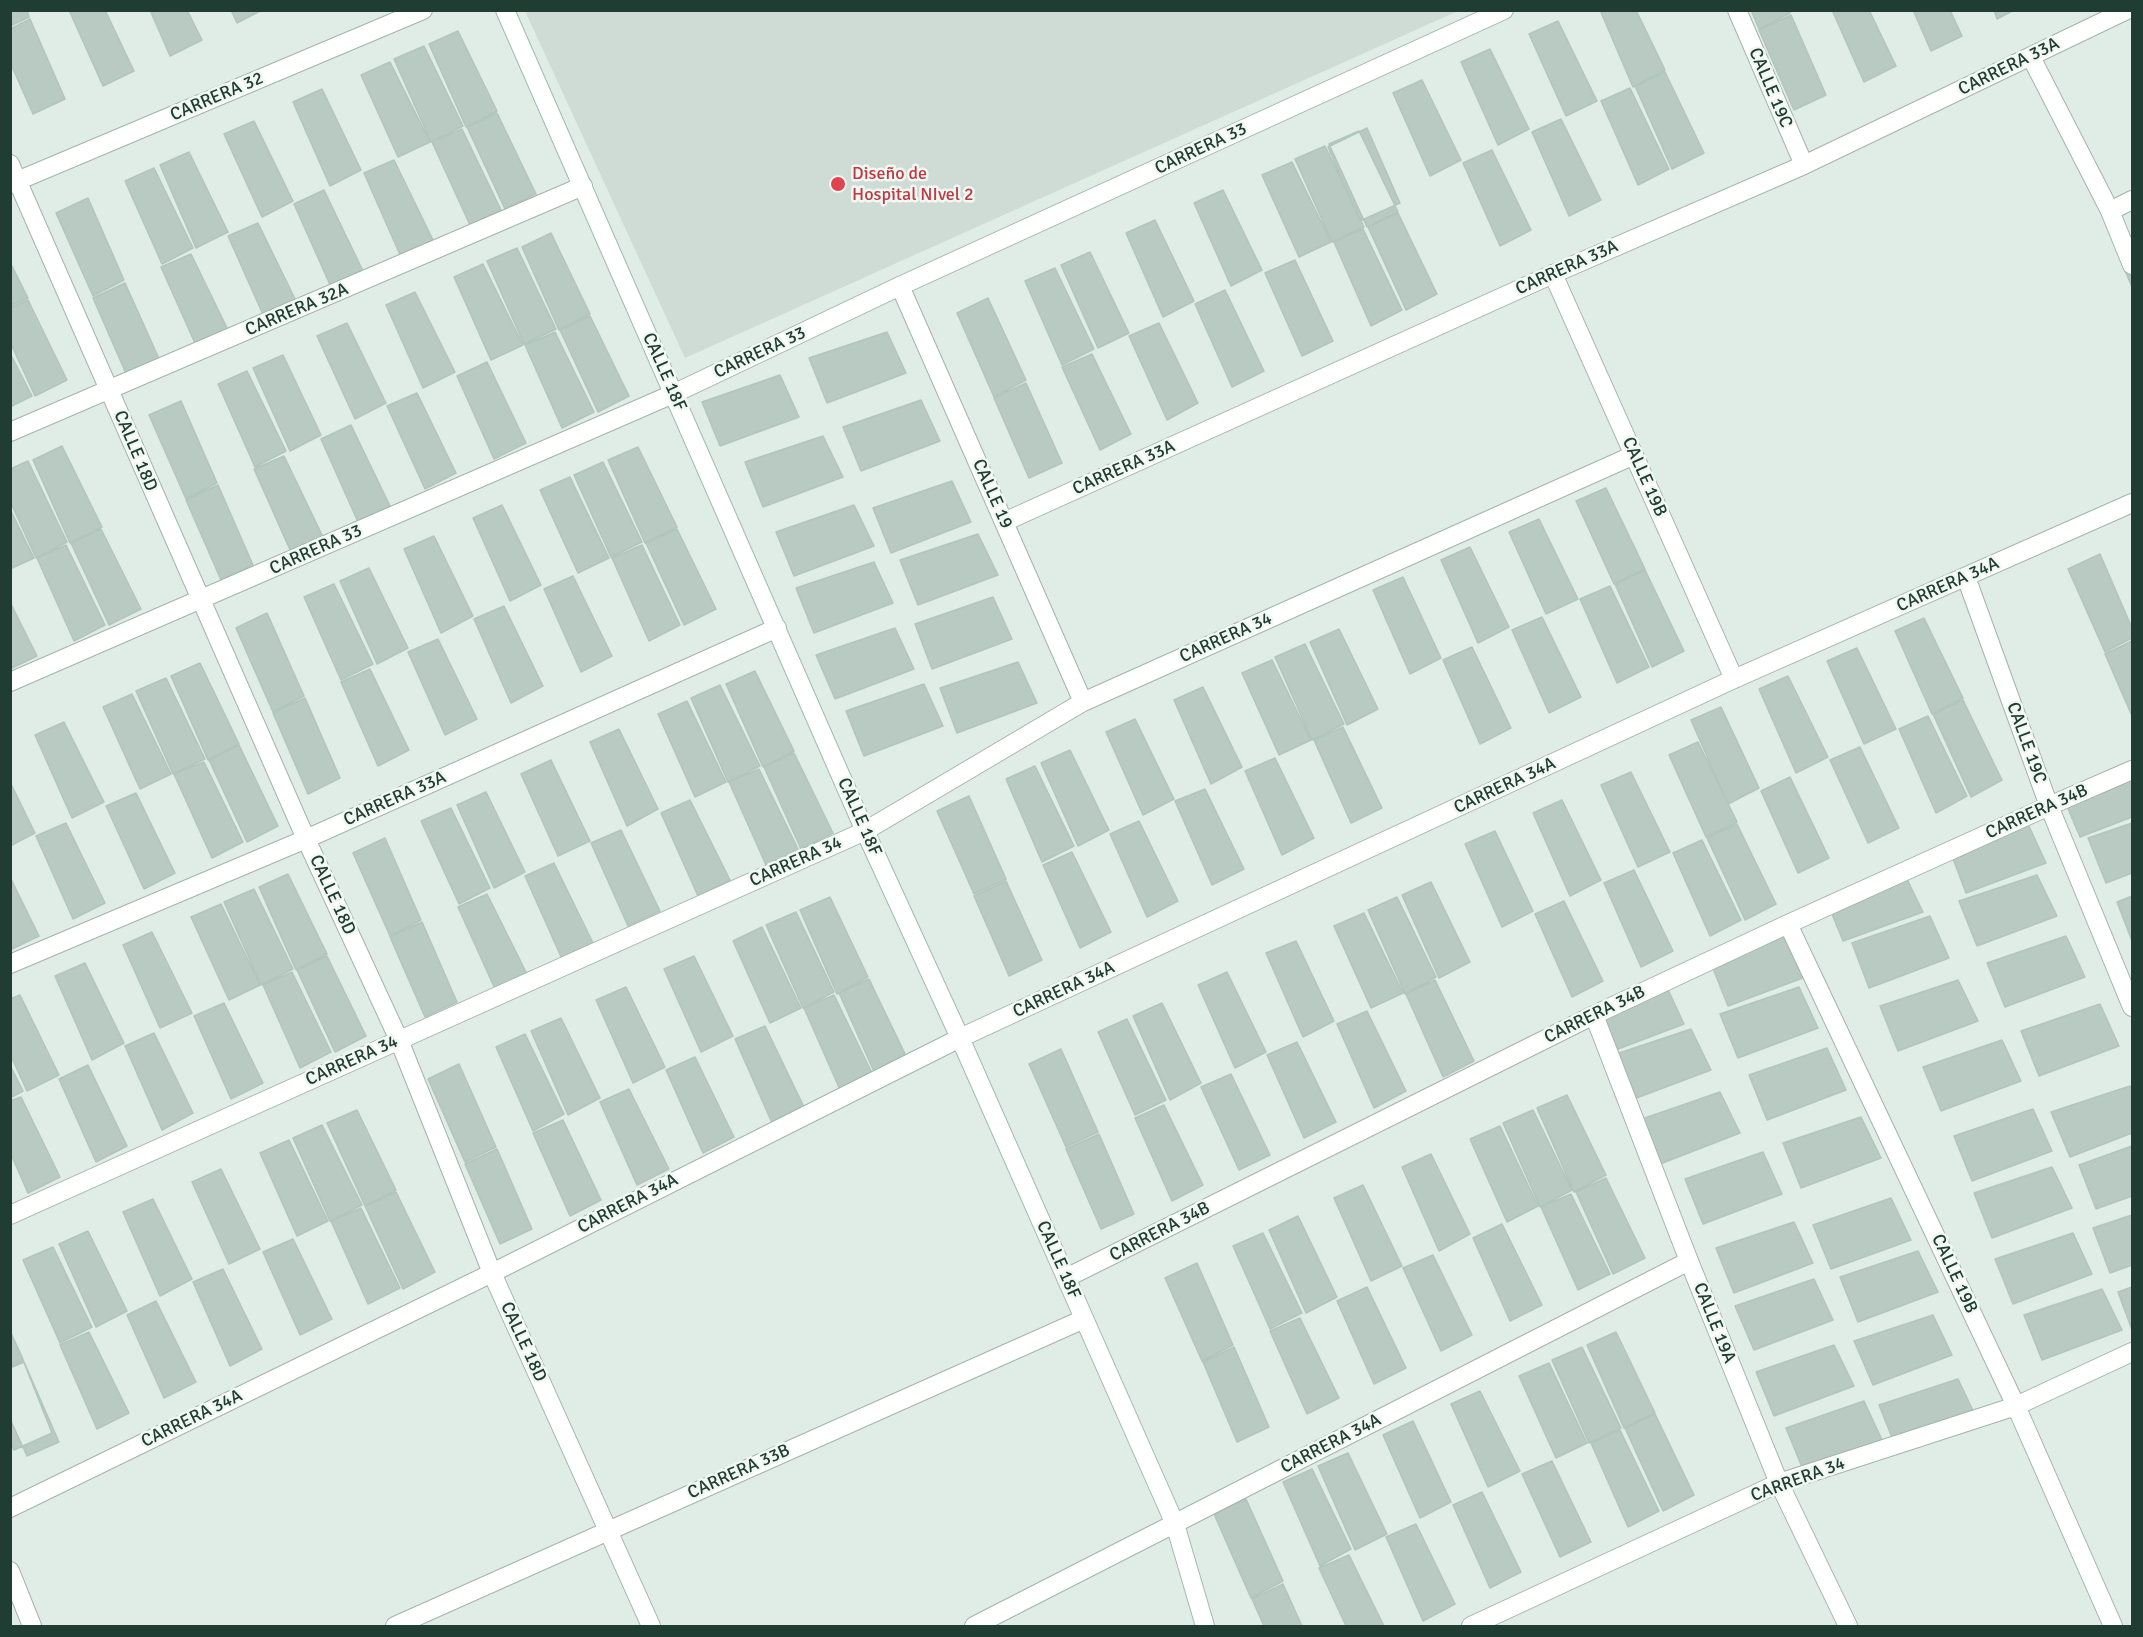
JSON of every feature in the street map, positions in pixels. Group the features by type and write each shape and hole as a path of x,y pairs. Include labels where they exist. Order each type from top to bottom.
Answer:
{"street":[{"name":"CARRERA 32","path":"13,176 423,10"},
{"name":"CALLE 18F","path":"505,10 865,831 960,1038 1175,1524 1205,1626"},
{"name":"CARRERA 33","path":"10,682 673,394 900,286 1504,10"},
{"name":"CALLE 19C","path":"1737,10 1804,165"},
{"name":"CARRERA 33A","path":"1004,522 1553,274 1804,165 2127,10"},
{"path":"2031,57 2110,211 2133,265"},
{"name":"CALLE 18D","path":"13,176 110,391 306,839 399,1040 492,1273 651,1626"},
{"name":"CARRERA 32A","path":"10,432 583,186"},
{"path":"2110,211 2133,200"},
{"name":"CALLE 19B","path":"1553,274 1734,680"},
{"name":"CALLE 19","path":"900,286 1083,702"},
{"name":"CARRERA 34","path":"10,1215 865,831 1083,702 1634,455"},
{"name":"CARRERA 34A","path":"10,1509 492,1273 960,1038 1734,680 2133,503"},
{"name":"CALLE 19C","path":"1966,576 2049,806 2133,1007"},
{"name":"CARRERA 33A","path":"10,963 306,839 777,628"},
{"name":"CARRERA 34B","path":"1066,1278 1594,1015 1788,924 2133,770"},
{"name":"CALLE 19B","path":"1788,924 2016,1406 2113,1626"},
{"name":"CALLE 19A","path":"1594,1015 1689,1261 1779,1483 1848,1626"},
{"name":"CARRERA 34A","path":"974,1626 1689,1261"},
{"name":"CARRERA 33B","path":"395,1626 1084,1319"},
{"name":"CARRERA 34","path":"1471,1626 1779,1483 2016,1406 2133,1352"},
{"path":"10,1571 32,1626"}],"shaded area":[{"name":"Diseño de Hospital NIvel 2","path":"525,11 1458,11 685,358"}],"building":[{"path":"10,10 27,10 29,17 10,26"},
{"path":"69,10 105,10 134,71 103,86"},
{"path":"150,10 187,10 202,40 170,56"},
{"path":"231,10 262,10 237,23"},
{"path":"1600,10 1636,10 1665,70 1633,87"},
{"path":"1751,10 1789,10 1790,13 1759,29"},
{"path":"1832,10 1869,10 1896,66 1864,82"},
{"path":"1913,10 1950,10 1962,36 1931,51"},
{"path":"1994,10 2014,10 1997,19"},
{"path":"1791,15 1826,95 1794,110 1759,30"},
{"path":"30,19 65,99 33,114 10,62 10,29"},
{"path":"1558,21 1597,101 1566,116 1529,34"},
{"path":"458,31 497,111 466,127 429,44"},
{"path":"424,46 463,126 431,142 394,59"},
{"path":"1490,49 1529,129 1498,145 1461,62"},
{"path":"390,62 430,142 398,157 361,75"},
{"path":"1665,72 1704,153 1672,169 1635,86"},
{"path":"1422,80 1461,160 1430,176 1393,93"},
{"path":"1630,88 1669,169 1638,185 1601,101"},
{"path":"322,89 361,170 330,186 293,102"},
{"path":"497,113 536,194 505,209 467,127"},
{"path":"1561,119 1601,200 1569,216 1532,132"},
{"path":"254,121 293,201 262,217 224,134"},
{"path":"1367,128 1400,203 1360,221 1328,147"},
{"path":"462,129 501,210 470,225 432,142"},
{"path":"1359,131 1398,212 1367,227 1329,144"},
{"path":"1325,146 1364,227 1332,242 1295,159"},
{"path":"1492,150 1531,230 1500,246 1463,163"},
{"path":"189,152 228,232 196,248 160,165"},
{"path":"394,160 433,240 401,257 364,173"},
{"path":"1292,162 1331,242 1299,257 1262,175"},
{"path":"154,168 193,248 162,264 125,181"},
{"path":"324,190 363,271 331,287 294,204"},
{"path":"1223,190 1262,270 1231,286 1194,203"},
{"path":"88,198 124,280 93,296 56,213"},
{"path":"1398,213 1437,294 1406,310 1368,227"},
{"path":"1155,220 1194,301 1163,317 1126,233"},
{"path":"258,223 297,303 265,319 228,236"},
{"path":"1363,229 1402,310 1371,326 1334,242"},
{"path":"551,233 590,314 559,330 522,247"},
{"path":"517,248 556,329 524,344 487,261"},
{"path":"1090,252 1129,333 1098,348 1061,265"},
{"path":"191,254 230,334 198,350 161,267"},
{"path":"1295,260 1333,341 1302,356 1265,273"},
{"path":"10,262 28,298 10,306"},
{"path":"2132,262 2132,287 2123,266"},
{"path":"483,264 523,345 491,360 454,277"},
{"path":"1055,268 1094,349 1062,365 1025,281"},
{"path":"125,283 161,363 128,378 93,298"},
{"path":"1225,290 1264,371 1232,387 1195,304"},
{"path":"415,292 455,372 423,388 386,305"},
{"path":"988,298 1026,380 994,397 957,313"},
{"path":"28,300 67,380 35,396 10,342 10,308"},
{"path":"590,316 629,396 598,412 560,330"},
{"path":"347,323 386,403 355,419 317,336"},
{"path":"1159,323 1198,403 1167,420 1129,336"},
{"path":"555,332 594,412 562,428 525,345"},
{"path":"887,332 906,373 827,403 809,358"},
{"path":"10,353 32,396 10,407"},
{"path":"1092,354 1131,434 1100,450 1062,367"},
{"path":"283,355 321,435 290,451 253,368"},
{"path":"487,362 526,443 494,459 457,376"},
{"path":"247,371 286,451 255,467 218,384"},
{"path":"780,375 799,417 720,446 702,402"},
{"path":"1026,383 1062,463 1029,478 994,398"},
{"path":"417,393 456,473 425,489 387,406"},
{"path":"921,400 940,441 861,471 843,427"},
{"path":"181,401 217,483 186,499 149,415"},
{"path":"351,425 390,506 358,522 321,439"},
{"path":"823,436 843,477 763,507 745,462"},
{"path":"62,446 102,527 70,543 33,460"},
{"path":"638,447 677,527 645,543 608,460"},
{"path":"284,456 323,537 291,552 254,469"},
{"path":"28,461 67,542 36,558 10,501 10,469"},
{"path":"603,462 642,542 611,557 574,475"},
{"path":"570,477 609,558 578,573 540,490"},
{"path":"952,481 971,522 891,553 873,508"},
{"path":"218,485 253,565 221,580 186,500"},
{"path":"1606,488 1645,569 1614,584 1576,501"},
{"path":"502,505 541,585 510,601 473,518"},
{"path":"854,505 874,546 794,576 776,532"},
{"path":"10,509 34,558 10,569"},
{"path":"1539,519 1578,599 1546,614 1509,532"},
{"path":"101,529 141,609 109,625 71,543"},
{"path":"677,529 716,609 684,625 646,543"},
{"path":"978,534 998,575 918,605 900,560"},
{"path":"434,536 473,616 441,633 404,549"},
{"path":"66,545 105,625 74,641 37,558"},
{"path":"642,545 680,625 649,641 612,558"},
{"path":"1470,547 1509,627 1478,643 1441,560"},
{"path":"2100,554 2132,628 2132,638 2105,652 2068,569"},
{"path":"874,562 893,603 814,633 796,588"},
{"path":"369,568 408,648 377,664 340,581"},
{"path":"1645,570 1684,651 1652,667 1615,584"},
{"path":"573,576 612,656 581,672 544,589"},
{"path":"1403,577 1441,658 1410,674 1373,590"},
{"path":"334,584 373,664 341,680 304,597"},
{"path":"1610,586 1649,667 1617,683 1580,599"},
{"path":"993,597 1012,639 932,669 915,624"},
{"path":"10,602 37,656 10,669"},
{"path":"504,606 543,686 511,703 474,619"},
{"path":"267,613 304,696 273,712 236,628"},
{"path":"1542,617 1581,697 1549,713 1512,630"},
{"path":"1924,618 1963,698 1932,714 1895,631"},
{"path":"895,628 914,669 835,699 816,655"},
{"path":"1339,629 1378,709 1347,725 1310,642"},
{"path":"438,639 477,719 445,735 408,652"},
{"path":"2132,641 2132,716 2105,654"},
{"path":"1305,644 1344,724 1312,740 1275,657"},
{"path":"1472,647 1511,728 1480,744 1443,660"},
{"path":"1857,648 1896,729 1864,744 1827,661"},
{"path":"1272,660 1311,740 1279,755 1242,673"},
{"path":"1018,662 1037,703 957,733 940,688"},
{"path":"200,663 239,744 208,760 171,676"},
{"path":"370,669 409,750 378,766 341,682"},
{"path":"755,671 794,751 763,767 726,684"},
{"path":"1788,676 1828,757 1796,773 1759,689"},
{"path":"166,678 205,759 173,774 136,691"},
{"path":"924,684 943,726 864,756 846,711"},
{"path":"720,685 760,766 728,782 691,698"},
{"path":"1203,687 1242,767 1211,784 1174,700"},
{"path":"132,694 171,774 140,789 103,707"},
{"path":"305,698 340,778 308,794 273,713"},
{"path":"1963,700 2002,780 1971,797 1933,714"},
{"path":"687,701 726,782 695,797 658,714"},
{"path":"1721,707 1759,788 1728,804 1691,720"},
{"path":"1928,716 1967,796 1936,813 1899,729"},
{"path":"1135,719 1174,799 1143,815 1106,732"},
{"path":"64,722 104,802 72,818 35,735"},
{"path":"1343,727 1382,808 1351,823 1314,740"},
{"path":"619,729 658,809 627,826 590,742"},
{"path":"1698,742 1737,822 1706,837 1669,755"},
{"path":"239,745 278,826 247,842 209,760"},
{"path":"1860,747 1899,828 1868,843 1830,760"},
{"path":"1070,750 1109,830 1078,846 1041,763"},
{"path":"794,753 833,833 801,849 764,767"},
{"path":"1275,758 1314,838 1282,855 1245,771"},
{"path":"551,760 590,841 558,856 521,774"},
{"path":"204,762 243,842 212,858 174,774"},
{"path":"1035,766 1074,846 1042,862 1006,779"},
{"path":"2132,768 2132,817 2080,837 2061,792"},
{"path":"759,769 798,849 766,865 729,782"},
{"path":"1631,772 1670,852 1638,867 1601,785"},
{"path":"1790,777 1829,858 1798,873 1761,791"},
{"path":"10,782 35,833 10,846"},
{"path":"1205,789 1244,869 1212,885 1175,801"},
{"path":"486,792 525,872 494,888 457,805"},
{"path":"136,793 175,873 144,889 106,806"},
{"path":"969,796 1006,879 974,894 937,811"},
{"path":"690,800 730,880 698,896 661,813"},
{"path":"1562,800 1601,880 1570,896 1533,813"},
{"path":"451,808 490,888 459,904 421,821"},
{"path":"1139,821 1178,901 1147,917 1110,834"},
{"path":"2027,822 2046,863 1966,893 1949,848"},
{"path":"66,823 105,903 73,919 36,836"},
{"path":"2132,823 2132,873 2106,883 2088,838"},
{"path":"1737,824 1776,904 1745,920 1707,838"},
{"path":"621,830 660,911 628,926 591,843"},
{"path":"1495,831 1533,911 1502,927 1465,844"},
{"path":"385,838 421,920 390,936 353,853"},
{"path":"1702,840 1741,920 1710,936 1673,853"},
{"path":"1072,852 1111,932 1080,948 1043,865"},
{"path":"554,863 593,943 562,959 525,876"},
{"path":"1634,870 1673,951 1641,967 1604,883"},
{"path":"1903,871 1923,912 1843,941 1825,897"},
{"path":"288,874 327,954 296,970 259,887"},
{"path":"2037,875 2057,916 1977,946 1959,901"},
{"path":"10,877 39,936 10,950"},
{"path":"1006,881 1042,960 1009,976 974,896"},
{"path":"1431,882 1470,962 1439,978 1402,895"},
{"path":"254,889 293,969 261,985 224,902"},
{"path":"487,894 527,974 495,989 458,907"},
{"path":"2132,896 2132,941 2117,902"},
{"path":"830,897 868,977 837,994 800,910"},
{"path":"1397,897 1436,977 1405,994 1368,910"},
{"path":"1564,901 1603,981 1572,997 1535,914"},
{"path":"221,904 260,985 229,1000 191,917"},
{"path":"796,912 834,992 803,1008 766,925"},
{"path":"1364,913 1403,993 1371,1008 1334,926"},
{"path":"1930,916 1949,958 1869,988 1852,943"},
{"path":"422,922 457,1002 425,1017 390,937"},
{"path":"762,927 801,1008 770,1023 733,941"},
{"path":"152,932 192,1013 160,1028 123,945"},
{"path":"1789,934 1808,976 1728,1006 1710,961"},
{"path":"2066,936 2085,977 2005,1007 1987,963"},
{"path":"1296,941 1334,1021 1303,1037 1266,953"},
{"path":"327,956 366,1036 335,1052 297,970"},
{"path":"694,956 733,1036 701,1052 664,969"},
{"path":"85,963 124,1043 92,1060 55,976"},
{"path":"292,972 331,1052 300,1068 263,985"},
{"path":"1227,972 1266,1052 1235,1068 1198,985"},
{"path":"869,979 908,1060 876,1076 839,993"},
{"path":"1435,980 1474,1061 1443,1077 1406,994"},
{"path":"1958,980 1978,1021 1898,1051 1880,1006"},
{"path":"1665,983 1684,1024 1605,1054 1587,1010"},
{"path":"626,987 665,1067 633,1083 596,1000"},
{"path":"1799,987 1818,1028 1738,1058 1720,1014"},
{"path":"20,995 59,1075 27,1091 10,1054 10,999"},
{"path":"834,995 873,1075 841,1092 804,1008"},
{"path":"224,1003 263,1083 231,1099 194,1016"},
{"path":"1162,1003 1201,1083 1170,1100 1133,1016"},
{"path":"2100,1004 2119,1046 2039,1076 2021,1031"},
{"path":"1367,1011 1406,1091 1374,1108 1337,1024"},
{"path":"561,1018 600,1098 568,1115 531,1031"},
{"path":"1127,1019 1166,1100 1135,1115 1098,1032"},
{"path":"765,1026 804,1107 772,1123 735,1039"},
{"path":"1691,1029 1711,1070 1631,1100 1613,1055"},
{"path":"154,1033 193,1113 162,1130 125,1046"},
{"path":"525,1034 564,1114 533,1131 496,1047"},
{"path":"2002,1040 2021,1081 1941,1111 1923,1067"},
{"path":"1297,1042 1336,1122 1304,1138 1267,1055"},
{"path":"1827,1048 1846,1090 1767,1120 1749,1075"},
{"path":"1061,1049 1098,1132 1066,1147 1029,1064"},
{"path":"695,1057 734,1137 703,1153 666,1070"},
{"path":"459,1064 496,1147 465,1162 428,1079"},
{"path":"10,1065 23,1091 10,1098"},
{"path":"88,1065 127,1146 96,1162 59,1079"},
{"path":"1231,1074 1270,1155 1239,1170 1201,1087"},
{"path":"2130,1086 2132,1133 2070,1157 2051,1112"},
{"path":"629,1089 669,1169 637,1185 600,1102"},
{"path":"1720,1092 1740,1133 1660,1164 1642,1119"},
{"path":"1567,1095 1606,1175 1574,1192 1537,1108"},
{"path":"21,1097 60,1177 28,1193 10,1152 10,1101"},
{"path":"1164,1105 1203,1185 1172,1201 1135,1118"},
{"path":"2033,1109 2052,1151 1972,1181 1954,1136"},
{"path":"357,1110 396,1190 365,1206 327,1123"},
{"path":"1533,1110 1572,1190 1540,1207 1503,1123"},
{"path":"1861,1117 1881,1158 1801,1188 1783,1143"},
{"path":"563,1120 601,1200 570,1216 533,1133"},
{"path":"322,1125 362,1205 330,1221 293,1138"},
{"path":"1500,1126 1538,1206 1507,1222 1470,1139"},
{"path":"1099,1134 1134,1214 1101,1229 1066,1149"},
{"path":"289,1140 328,1221 297,1236 260,1153"},
{"path":"2132,1146 2132,1196 2096,1209 2079,1165"},
{"path":"497,1149 532,1229 500,1244 465,1164"},
{"path":"1763,1152 1782,1194 1703,1224 1685,1179"},
{"path":"1431,1154 1470,1234 1439,1251 1402,1167"},
{"path":"2052,1167 2072,1208 1992,1238 1974,1193"},
{"path":"221,1169 260,1249 229,1264 192,1182"},
{"path":"1606,1178 1645,1258 1613,1274 1576,1192"},
{"path":"1363,1185 1402,1266 1371,1281 1334,1198"},
{"path":"396,1192 435,1272 403,1289 365,1206"},
{"path":"1571,1194 1610,1274 1578,1290 1541,1207"},
{"path":"1891,1198 1911,1240 1831,1269 1813,1225"},
{"path":"153,1199 192,1279 160,1296 123,1212"},
{"path":"361,1208 400,1288 368,1304 331,1221"},
{"path":"2132,1215 2132,1265 2110,1273 2093,1228"},
{"path":"1298,1216 1337,1297 1306,1313 1269,1230"},
{"path":"1794,1222 1813,1263 1734,1293 1716,1248"},
{"path":"1502,1224 1542,1305 1510,1321 1473,1238"},
{"path":"88,1231 127,1311 96,1327 59,1244"},
{"path":"1263,1233 1302,1313 1270,1329 1233,1246"},
{"path":"2073,1233 2092,1274 2013,1304 1995,1259"},
{"path":"293,1239 332,1319 300,1335 263,1252"},
{"path":"53,1247 92,1327 60,1343 23,1260"},
{"path":"1918,1251 1938,1292 1858,1322 1840,1277"},
{"path":"1433,1255 1472,1335 1441,1351 1403,1268"},
{"path":"1197,1263 1233,1345 1202,1361 1165,1278"},
{"path":"223,1269 262,1349 230,1366 193,1282"},
{"path":"1814,1279 1833,1320 1754,1350 1735,1306"},
{"path":"1367,1287 1406,1368 1374,1384 1337,1301"},
{"path":"2132,1287 2132,1330 2118,1292"},
{"path":"2102,1289 2122,1330 2042,1360 2024,1315"},
{"path":"156,1301 196,1382 164,1398 127,1315"},
{"path":"1933,1315 1952,1355 1873,1385 1854,1341"},
{"path":"1300,1318 1339,1398 1307,1414 1270,1331"},
{"path":"10,1331 23,1359 10,1366"},
{"path":"89,1332 129,1413 97,1429 60,1345"},
{"path":"1616,1332 1655,1413 1624,1428 1587,1345"},
{"path":"1834,1345 1854,1386 1774,1416 1756,1372"},
{"path":"1234,1347 1269,1427 1237,1442 1203,1362"},
{"path":"1582,1347 1621,1428 1589,1443 1552,1360"},
{"path":"23,1360 52,1433 14,1450 10,1442 10,1365"},
{"path":"24,1362 59,1442 27,1456 10,1419 10,1368"},
{"path":"1549,1363 1587,1443 1556,1458 1519,1376"},
{"path":"1958,1379 1977,1419 1897,1450 1879,1405"},
{"path":"1480,1391 1520,1471 1488,1487 1451,1404"},
{"path":"1864,1401 1883,1442 1804,1472 1786,1428"},
{"path":"1655,1414 1694,1495 1663,1511 1625,1428"},
{"path":"1413,1421 1451,1502 1420,1518 1383,1435"},
{"path":"1620,1430 1659,1511 1628,1527 1591,1443"},
{"path":"1348,1453 1387,1534 1355,1550 1318,1466"},
{"path":"1552,1461 1591,1542 1560,1557 1522,1474"},
{"path":"1312,1469 1351,1549 1320,1566 1283,1482"},
{"path":"1482,1492 1521,1572 1490,1588 1453,1505"},
{"path":"1246,1499 1283,1581 1251,1598 1214,1514"},
{"path":"1416,1524 1455,1604 1423,1621 1386,1537"},
{"path":"1349,1555 1384,1626 1346,1626 1319,1568"},
{"path":"1283,1584 1302,1626 1264,1626 1252,1599"}],"place":[{"name":"Diseño de Hospital NIvel 2","path":"838,184"}]}
